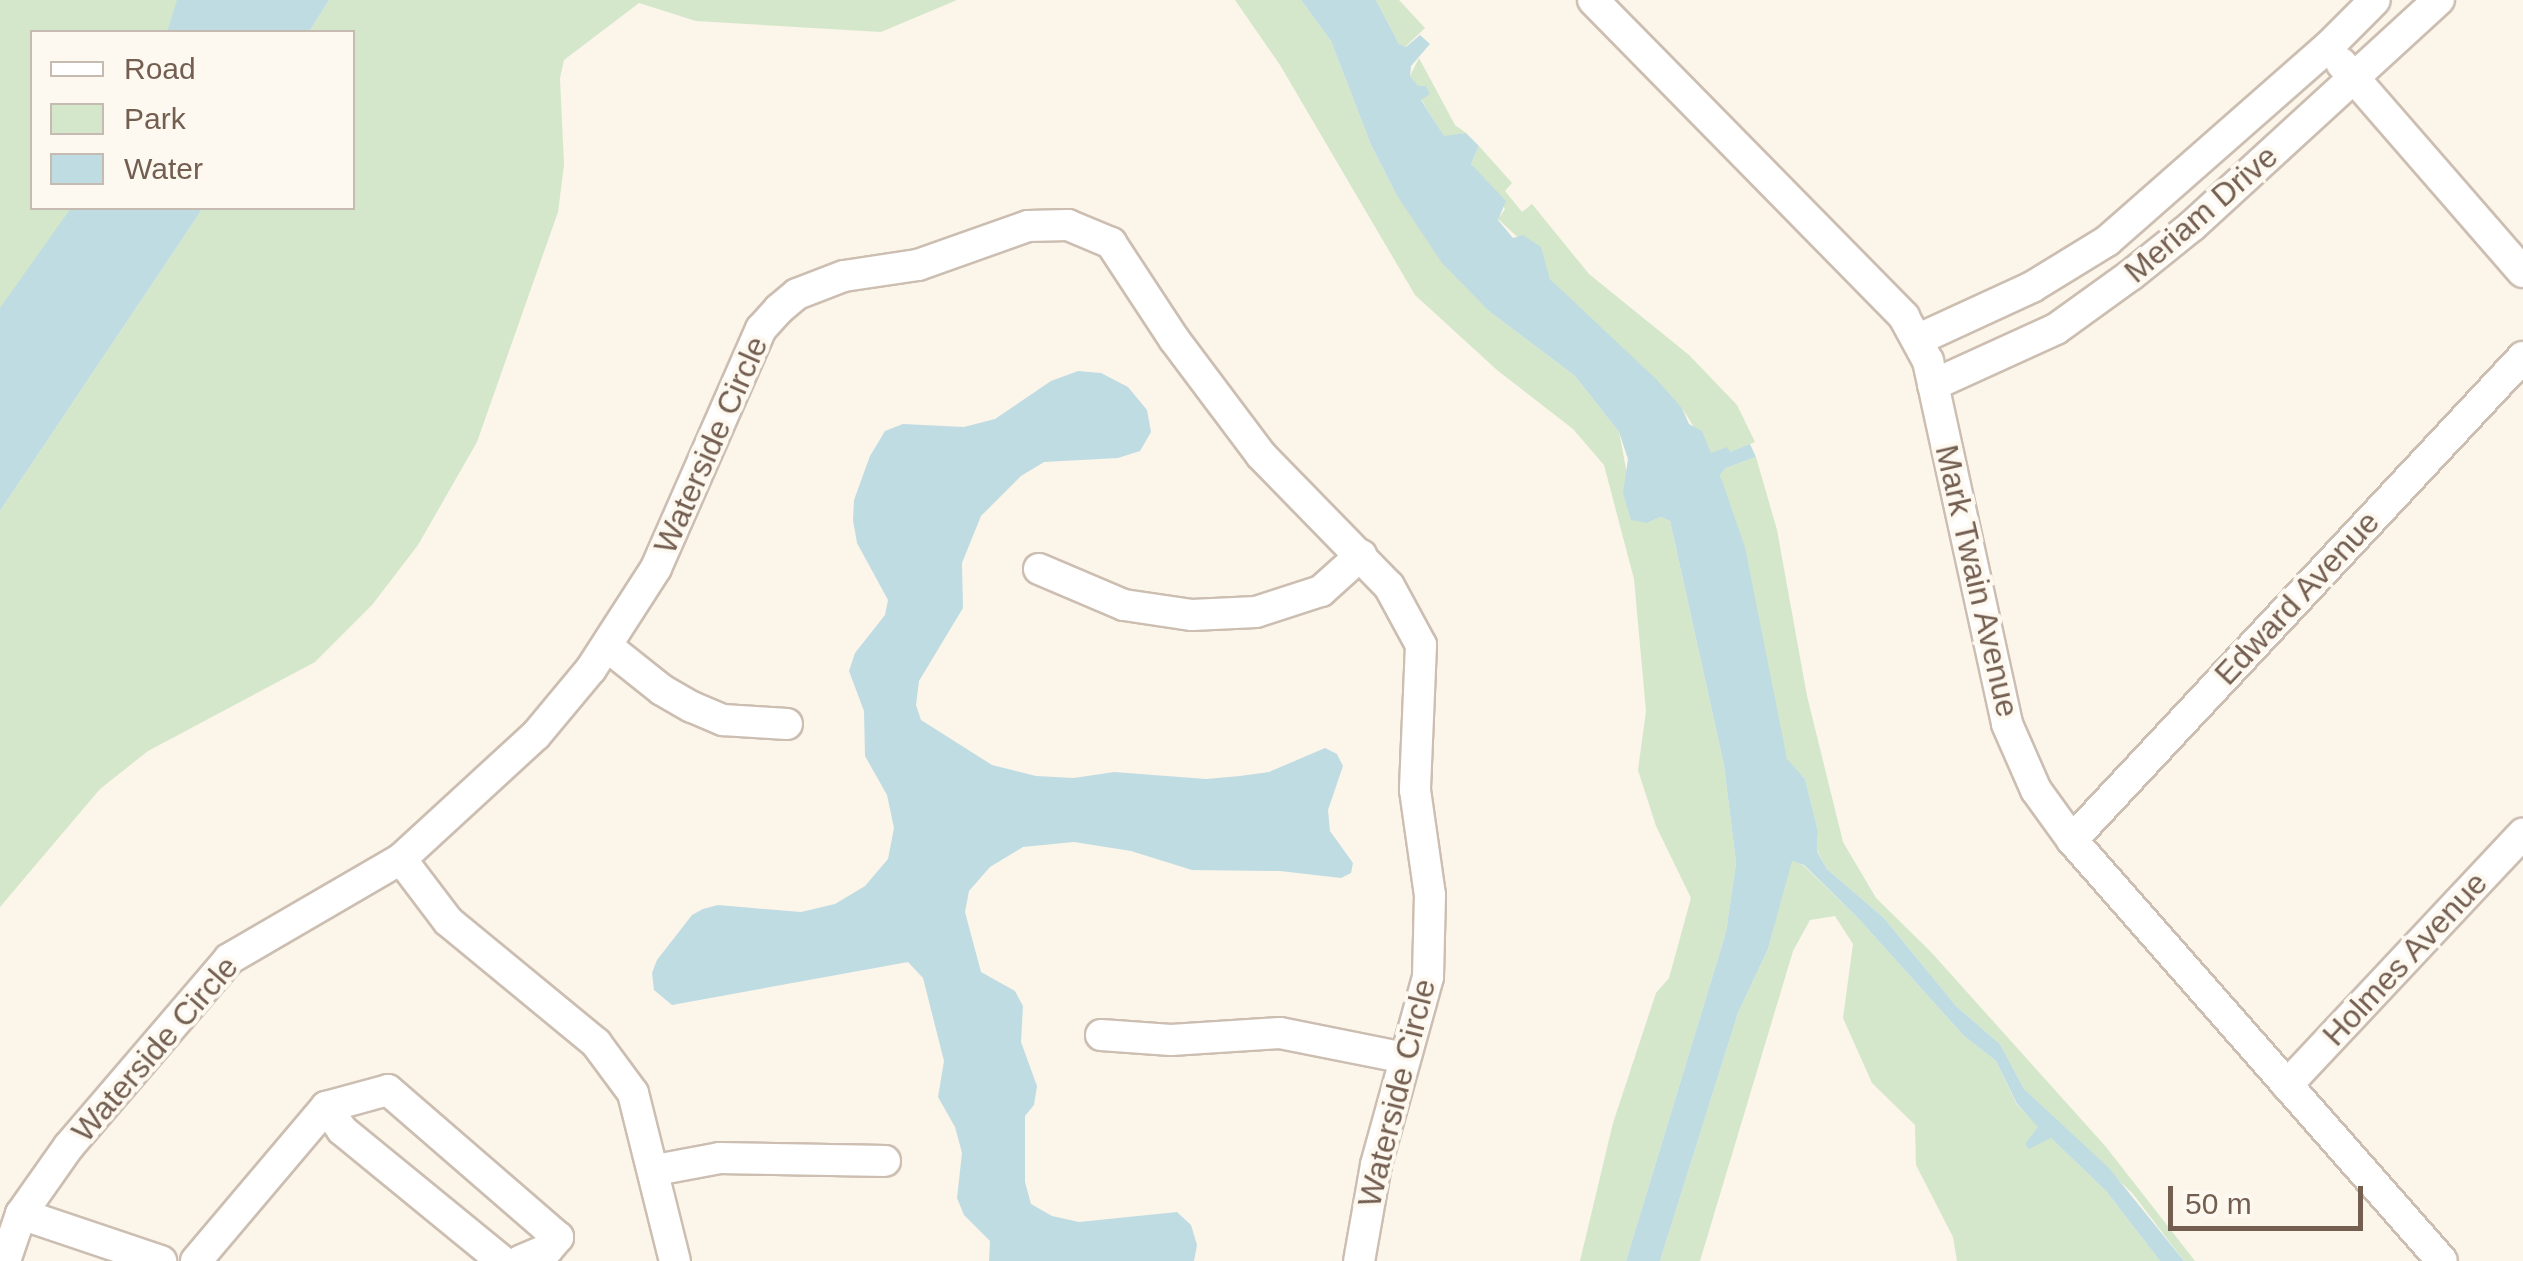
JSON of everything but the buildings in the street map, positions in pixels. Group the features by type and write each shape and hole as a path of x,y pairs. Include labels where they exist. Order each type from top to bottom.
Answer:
{"street":[{"name":"Mark Twain Avenue","path":"1593,0 1904,316 1933,385 2007,724 2036,790 2072,840 2442,1261"},
{"name":"Meriam Drive","path":"1917,340 2032,288 2107,242 2328,47 2375,0"},
{"name":"Meriam Drive","path":"1933,385 2056,329 2131,276 2438,0"},
{"path":"2328,47 2523,272"},
{"name":"Waterside Circle","path":"13,1236 69,1146 229,959 401,859 536,736 608,646 656,568 760,329 779,309 797,294 844,276 918,265 1028,226 1068,225 1111,242 1174,339 1262,455 1390,586 1421,645 1414,790 1431,925 1428,977 1376,1165 1359,1261"},
{"name":"Edward Avenue","path":"2072,840 2523,357"},
{"path":"1040,568 1124,605 1192,614 1256,612 1321,591 1361,555"},
{"path":"608,646 662,690 692,708 724,720 787,724"},
{"name":"Holmes Avenue","path":"2286,1085 2523,834"},
{"path":"401,859 448,920 596,1043 634,1093 676,1261"},
{"path":"1100,1034 1171,1040 1280,1032 1406,1058"},
{"path":"196,1261 326,1108 388,1090 558,1236 548,1249 520,1261"},
{"path":"326,1108 342,1130 502,1261"},
{"path":"656,1170 720,1158 885,1161"},
{"path":"13,1236 98,1261"},
{"path":"13,1236 161,1261"}],"green space":[{"path":"0,0 239,0 224,30 30,30 30,210 137,210 0,435"},
{"path":"329,0 957,0 881,32 696,21 639,3 564,60 560,78 564,165 558,212 477,442 418,545 372,605 315,662 148,751 100,789 0,907 0,511 202,210 355,210 355,30 310,30"},
{"path":"1235,0 1301,0 1331,41 1371,145 1396,194 1490,312 1575,376 1619,432 1627,474 1647,523 1661,517 1670,521 1724,765 1736,863 1726,932 1626,1261 1580,1261 1613,1123 1656,993 1669,978 1691,898 1656,826 1638,770 1646,711 1634,579 1604,465 1573,429 1497,370 1415,295 1280,65"},
{"path":"1376,0 1399,0 1425,28 1405,47 1399,44"},
{"path":"1419,58 1455,125 1466,133 1444,137 1421,99 1429,94 1426,87 1418,87 1410,76"},
{"path":"1479,146 1512,183 1505,191 1522,212 1532,204 1589,274 1689,355 1737,405 1755,442 1729,453 1711,454 1682,408 1550,279 1542,260 1498,219 1505,209 1471,164"},
{"path":"1756,457 1777,530 1807,696 1843,842 1876,898 1931,952 2106,1147 2195,1261 2184,1261 2133,1194 2024,1089 2000,1044 1956,1006 1884,918 1827,869 1817,850 1818,831 1805,779 1787,760 1720,475 1726,468"},
{"path":"1791,860 1803,865 1857,917 1964,1036 1996,1061 2017,1105 2106,1191 2160,1261 1957,1261 1953,1237 1916,1165 1915,1125 1872,1083 1843,1018 1853,944 1835,916 1810,920 1793,951 1700,1261 1660,1261 1738,1013 1768,949"}],"water":[{"path":"177,0 329,0 310,30 168,30"},
{"path":"1301,0 1376,0 1399,44 1406,47 1420,35 1430,44 1411,66 1410,76 1418,86 1426,86 1430,94 1421,100 1444,136 1466,133 1479,146 1471,164 1506,201 1498,220 1513,238 1523,235 1541,247 1550,279 1656,379 1682,408 1689,424 1702,431 1711,453 1727,447 1730,452 1750,444 1756,457 1726,468 1720,475 1745,547 1787,759 1805,779 1818,831 1817,851 1827,869 1884,918 1956,1006 2000,1044 2024,1089 2109,1168 2184,1261 2160,1261 2106,1191 2051,1138 2029,1149 2025,1144 2038,1127 2017,1104 1996,1061 1964,1036 1857,917 1804,865 1792,861 1768,949 1738,1013 1660,1261 1626,1261 1726,932 1736,863 1724,765 1670,521 1661,517 1647,523 1631,520 1623,493 1628,459 1619,432 1575,376 1490,312 1442,263 1396,194 1371,145 1331,41"},
{"path":"70,210 202,210 0,511 0,308"},
{"path":"1078,371 1101,373 1128,387 1147,410 1151,432 1140,451 1118,458 1044,462 1021,476 981,516 962,563 963,608 919,681 916,705 921,720 992,765 1036,776 1074,778 1114,772 1206,779 1240,776 1269,772 1325,748 1337,754 1343,766 1328,810 1330,831 1353,863 1351,873 1341,878 1280,871 1192,870 1131,851 1074,842 1023,847 990,867 969,891 965,912 981,972 1015,991 1023,1006 1021,1042 1037,1086 1034,1105 1025,1116 1025,1182 1031,1204 1052,1216 1079,1222 1177,1212 1191,1225 1197,1245 1194,1261 989,1261 990,1241 964,1215 957,1198 962,1153 955,1127 938,1097 944,1061 923,978 908,962 672,1005 654,990 652,973 657,960 692,915 718,905 801,912 835,904 865,886 888,859 894,828 887,795 865,756 864,711 849,671 855,653 885,615 888,600 857,543 853,520 854,500 870,456 885,431 903,424 964,427 995,419 1051,381"}]}
